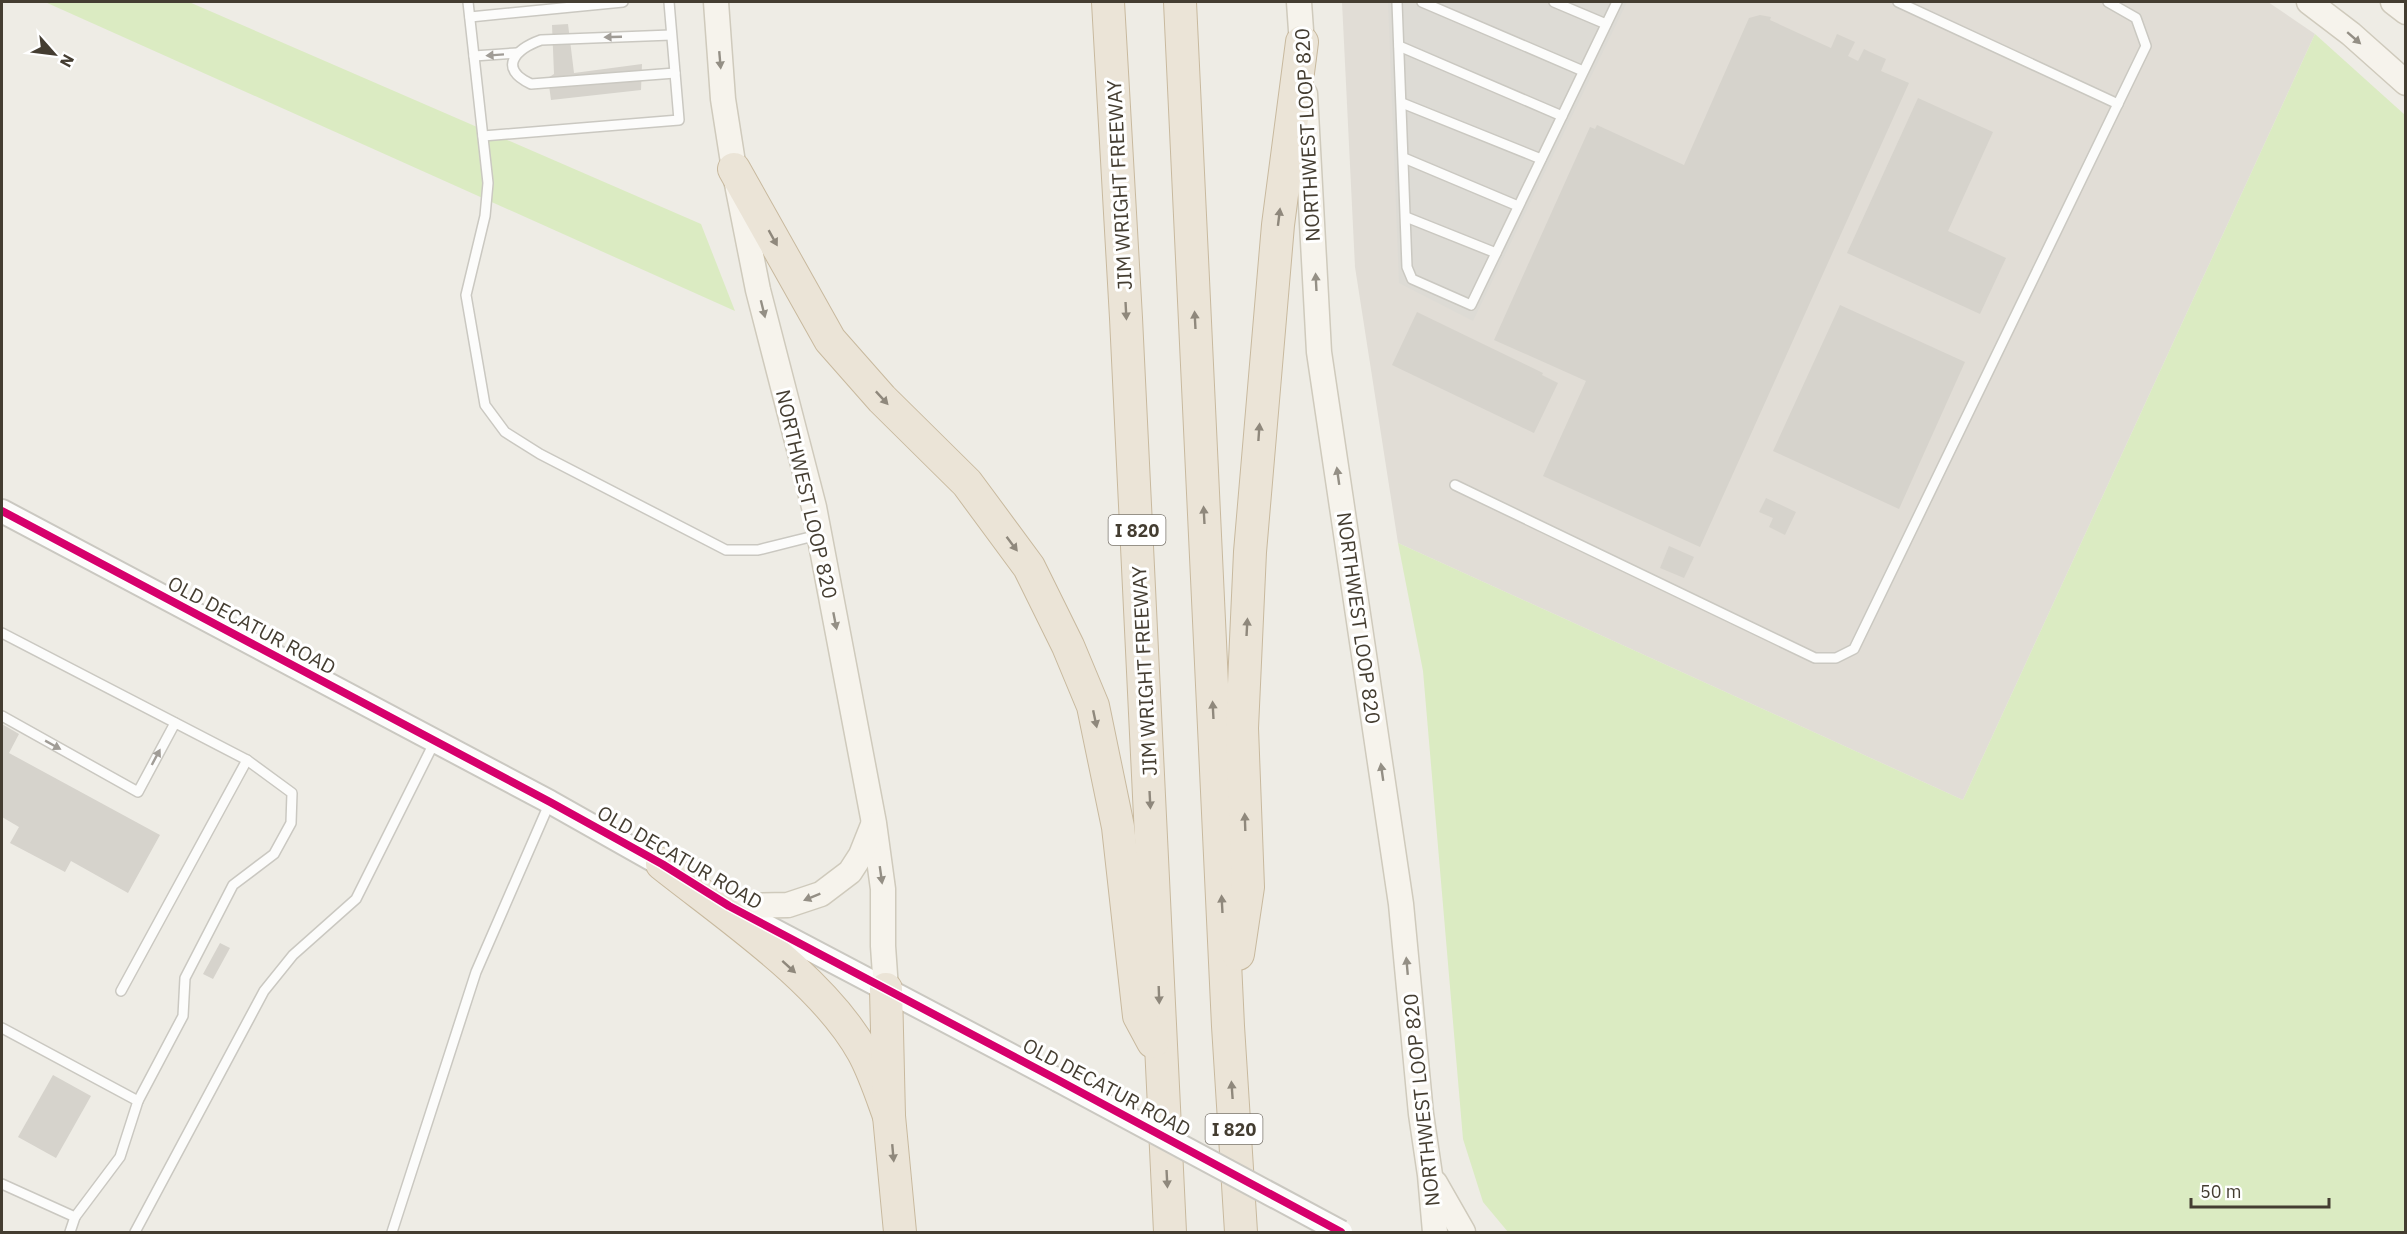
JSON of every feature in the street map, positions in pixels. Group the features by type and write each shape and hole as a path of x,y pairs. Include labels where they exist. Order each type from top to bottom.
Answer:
{"highway":[{"name":"JIM WRIGHT FREEWAY","path":"1108,2 1131,412 1170,1233"},
{"name":"I 820","path":"1180,2 1228,1026 1241,1233"},
{"path":"1228,1026 1248,887 1242,728 1250,552 1278,225 1302,42"},
{"path":"734,169 830,340 882,399 967,483 1029,567 1068,646 1093,706 1118,827 1138,1016 1161,1058"},
{"path":"662,864 767,947 820,994 844,1023 863,1052 889,1116"},
{"path":"886,989 889,1116 900,1233"}],"main road":[{"name":"NORTHWEST LOOP 820","path":"716,2 723,99 734,169 758,290 819,535 874,823 883,890 886,989"},
{"name":"NORTHWEST LOOP 820","path":"1299,2 1320,352 1401,904 1435,1233"},
{"path":"2309,2 2406,83"},
{"path":"2393,2 2406,12"},
{"path":"729,906 788,905 821,894 850,872 861,855 874,823"},
{"path":"1430,1175 1464,1233"}],"street":[{"name":"OLD DECATUR ROAD","path":"2,511 550,802 662,864 729,906 1341,1233"}],"lane":[{"path":"468,2 488,183 484,216 466,295 485,405 505,432 540,454 726,550 758,550 819,535"},
{"path":"470,17 623,2"},
{"path":"483,136 679,120 669,2"},
{"path":"1397,2 1407,267 1412,279 1471,305 1617,2"},
{"path":"1422,2 1583,71"},
{"path":"1554,2 1606,24"},
{"path":"1898,2 2118,104"},
{"path":"1455,485 1815,658 1836,658 1854,649 2146,46 2136,18 2108,2"},
{"path":"671,35 542,40 527,45 517,53 513,63 513,72 520,79 531,84 675,73"},
{"path":"1399,46 1562,116"},
{"path":"474,56 517,53"},
{"path":"1402,103 1541,159"},
{"path":"1404,158 1518,206"},
{"path":"1406,217 1496,253"},
{"path":"2,633 247,760 292,793 291,823 274,854 233,885 184,978 183,1016 138,1101 120,1157 75,1217 70,1233"},
{"path":"2,716 138,792 175,723"},
{"path":"135,1233 264,991 293,955 356,899 435,741"},
{"path":"121,991 247,760"},
{"path":"392,1233 476,972 550,802"},
{"path":"2,1028 138,1101"},
{"path":"2,1184 75,1217"}],"shaded area":[{"path":"1342,2 2268,2 2315,34 1963,800 1398,543 1355,267"},
{"path":"1388,2 1627,2 1473,321 1399,283"}],"green space":[{"path":"45,2 189,2 701,224 735,311"},
{"path":"2315,34 2405,115 2405,1232 1508,1232 1483,1202 1463,1139 1423,671 1398,543 1963,800"}],"building":[{"path":"1760,15 1771,17 1770,20 1831,48 1837,34 1855,42 1848,56 1858,61 1864,49 1886,59 1881,71 1909,83 1700,547 1543,476 1586,381 1494,340 1590,127 1595,129 1597,125 1684,165 1749,18"},
{"path":"568,24 574,73 642,64 641,90 551,100 548,78 554,74 552,25"},
{"path":"1918,98 1993,132 1948,231 2006,258 1980,314 1847,253"},
{"path":"1840,305 1965,362 1899,509 1773,451"},
{"path":"1417,312 1543,373 1542,375 1558,383 1534,433 1392,365"},
{"path":"1766,498 1796,512 1785,535 1769,527 1773,518 1759,512"},
{"path":"1669,546 1694,557 1684,578 1660,568"},
{"path":"2,724 19,734 9,753 160,835 128,893 71,861 65,872 10,843 19,827 2,817"},
{"path":"220,943 230,948 213,979 203,974"},
{"path":"53,1075 91,1096 56,1158 18,1137"}],"cycle path":[{"path":"2,511 550,802 662,864 729,906 1341,1232"}]}
